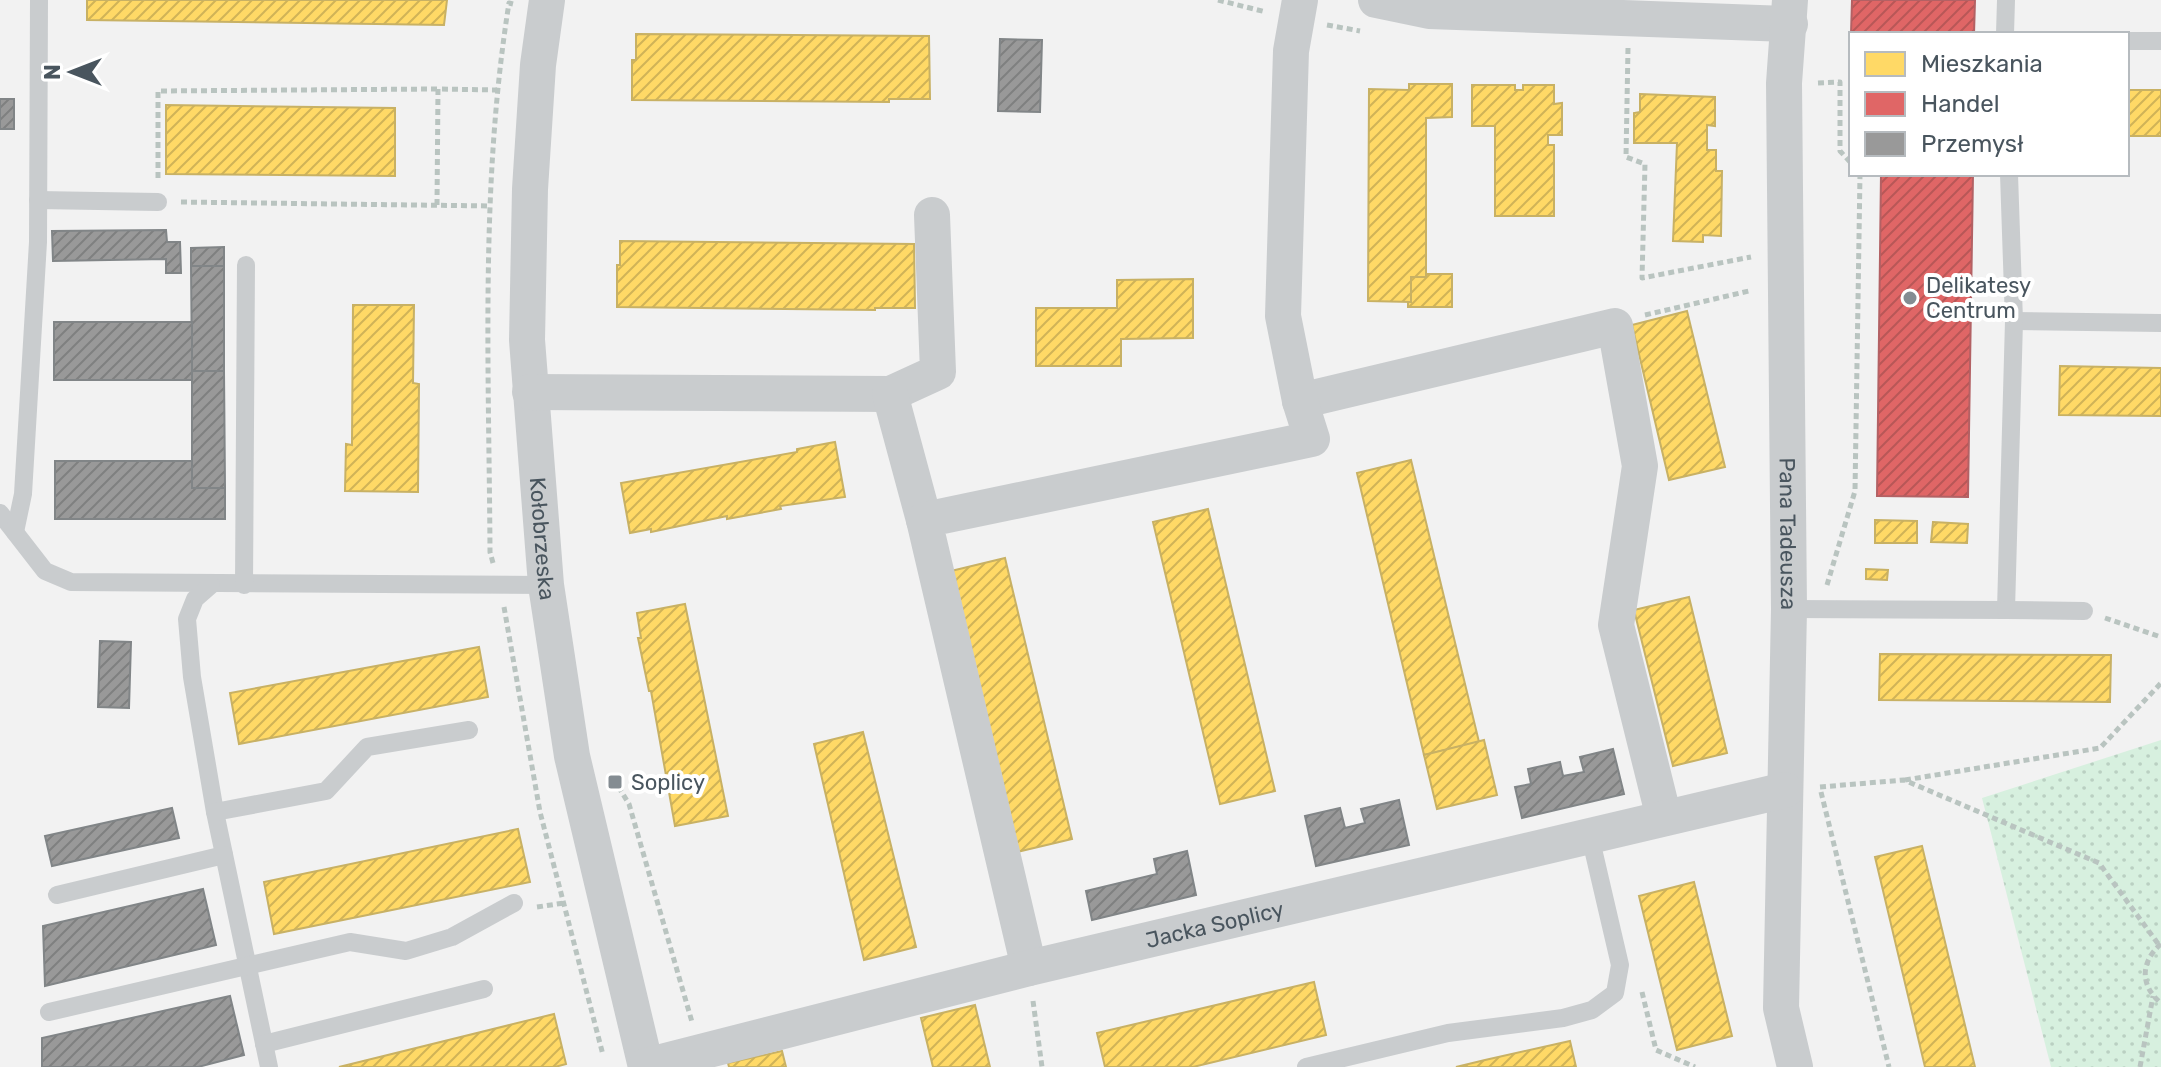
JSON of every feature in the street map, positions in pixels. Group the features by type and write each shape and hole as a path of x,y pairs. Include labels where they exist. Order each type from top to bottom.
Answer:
{"street":[{"name":"Kołobrzeska","path":"547,0 538,65 530,189 527,340 546,585 572,756 646,1066"},
{"path":"924,520 1312,439 1300,401 1283,316 1291,51 1300,0"},
{"path":"1395,2 1429,11 1790,12"},
{"name":"Pana Tadeusza","path":"1790,12 1784,83 1789,609 1802,788 1781,1008 1795,1067"},
{"path":"530,392 890,394 938,372 932,215"},
{"path":"1300,401 1615,326 1640,466 1616,625 1664,818"},
{"path":"890,394 924,520 1029,968"},
{"name":"Jacka Soplicy","path":"646,1066 1029,968 1802,788"}],"lane":[{"path":"15,532 23,494 38,242 41,0 59,0"},
{"path":"2005,32 2006,0"},
{"path":"2129,41 2161,41"},
{"path":"2006,610 2014,321 2009,176"},
{"path":"38,200 158,202"},
{"path":"244,585 246,265"},
{"path":"2014,321 2161,323"},
{"path":"0,513 45,571 71,582 546,585"},
{"path":"211,585 195,599 187,619 192,677 215,812 269,1067"},
{"path":"1789,609 2084,611"},
{"path":"215,812 326,791 367,747 469,730"},
{"path":"1306,1067 1448,1033 1563,1018 1592,1010 1615,993 1620,965 1590,836"},
{"path":"57,895 224,855"},
{"path":"49,1012 350,942 406,951 452,937 514,903"},
{"path":"264,1044 484,989"}],"path":[{"path":"1628,46 1626,157 1645,164 1642,278 1751,257"},
{"path":"437,205 438,89"},
{"path":"491,206 158,202 158,91 497,90"},
{"path":"1615,326 1622,321 1749,291"},
{"path":"2084,611 2161,637"},
{"path":"1802,788 1904,780 2100,748 2161,683"},
{"path":"1904,780 2099,863 2160,945 2151,953 2144,975 2153,996 2161,1003"},
{"path":"1029,968 1042,1067"},
{"path":"1642,990 1656,1050 1695,1067"},
{"path":"2140,1067 2153,996"}],"green space":[{"path":"2161,740 2161,1067 2051,1067 1982,798"}],"building: Mieszkania":[{"path":"87,0 447,0 444,25 87,20"},
{"path":"636,34 929,36 930,99 889,99 889,102 632,100 632,60 636,60"},
{"path":"1409,84 1452,84 1452,117 1426,118 1426,277 1411,277 1411,302 1368,301 1369,89 1409,90"},
{"path":"1472,85 1515,85 1515,90 1523,90 1523,85 1554,85 1554,104 1562,103 1562,135 1548,135 1548,145 1554,145 1554,216 1495,216 1495,126 1472,126"},
{"path":"2129,90 2161,90 2161,136 2129,136"},
{"path":"1640,94 1715,97 1715,126 1707,125 1707,150 1716,150 1716,171 1722,171 1721,236 1703,235 1703,242 1673,241 1677,143 1634,143 1634,113 1640,112"},
{"path":"166,105 395,108 395,176 166,174"},
{"path":"620,241 914,244 915,308 617,307"},
{"path":"1426,274 1452,274 1452,307 1408,307 1408,302 1411,302 1411,277 1426,277"},
{"path":"1193,279 1193,338 1121,339 1121,366 1036,366 1036,308 1117,308 1117,280"},
{"path":"353,305 414,305 413,383 419,384 418,492 345,491 346,444 352,445"},
{"path":"1687,311 1725,467 1669,480 1632,325"},
{"path":"2060,366 2161,368 2161,416 2059,415"},
{"path":"835,442 845,497 780,506 781,509 727,519 727,516 651,532 651,529 630,533 621,483 797,452 797,449"},
{"path":"1411,460 1479,742 1424,755 1357,473"},
{"path":"1208,509 1275,791 1220,804 1153,522"},
{"path":"1875,520 1917,521 1917,543 1875,543"},
{"path":"1933,522 1968,524 1967,543 1931,542"},
{"path":"1005,558 1072,839 1017,852 951,571"},
{"path":"1866,569 1888,570 1887,580 1866,579"},
{"path":"1689,597 1727,753 1673,766 1634,610"},
{"path":"685,604 728,816 675,826 651,691 638,638 641,638 637,613"},
{"path":"479,647 488,697 239,744 230,693"},
{"path":"1880,654 2111,655 2110,702 1879,700"},
{"path":"863,732 916,947 864,960 814,744"},
{"path":"1484,740 1497,795 1437,809 1424,755"},
{"path":"518,829 530,882 274,934 264,882"},
{"path":"1922,846 1975,1067 1925,1067 1875,857"},
{"path":"1694,882 1732,1036 1677,1050 1639,896"},
{"path":"1314,982 1326,1035 1193,1067 1105,1067 1097,1033"},
{"path":"975,1005 990,1067 933,1067 921,1018"},
{"path":"554,1014 566,1064 555,1067 339,1067"},
{"path":"1570,1041 1576,1067 1456,1067 1485,1060"},
{"path":"782,1051 786,1067 729,1067 728,1063"}],"building: Handel":[{"path":"1852,0 1975,0 1974,32 1851,32"},
{"path":"1881,176 1973,176 1968,497 1877,496"}],"building: Przemysł":[{"path":"1000,39 1042,40 1040,112 998,111"},
{"path":"0,99 14,99 14,129 0,129"},
{"path":"166,230 167,242 180,242 181,273 166,273 166,259 53,261 52,231"},
{"path":"224,247 224,266 191,266 191,248"},
{"path":"191,266 224,266 224,371 192,371"},
{"path":"54,322 192,322 192,380 54,380"},
{"path":"192,371 224,371 225,488 192,488"},
{"path":"55,461 192,461 192,488 225,488 225,519 55,519"},
{"path":"100,641 131,642 129,708 98,707"},
{"path":"1613,749 1624,794 1522,818 1515,787 1531,784 1528,769 1560,762 1563,776 1584,772 1580,757"},
{"path":"1399,800 1409,845 1316,866 1305,816 1340,808 1345,828 1365,823 1361,809"},
{"path":"172,808 179,838 52,866 45,836"},
{"path":"1187,851 1196,895 1092,920 1086,891 1157,874 1154,859"},
{"path":"203,889 216,945 45,986 43,926"},
{"path":"230,996 244,1055 198,1067 42,1067 42,1038"}],"place":[{"name":"Delikatesy Centrum","path":"1910,298"},
{"name":"Soplicy","path":"615,782"}]}
